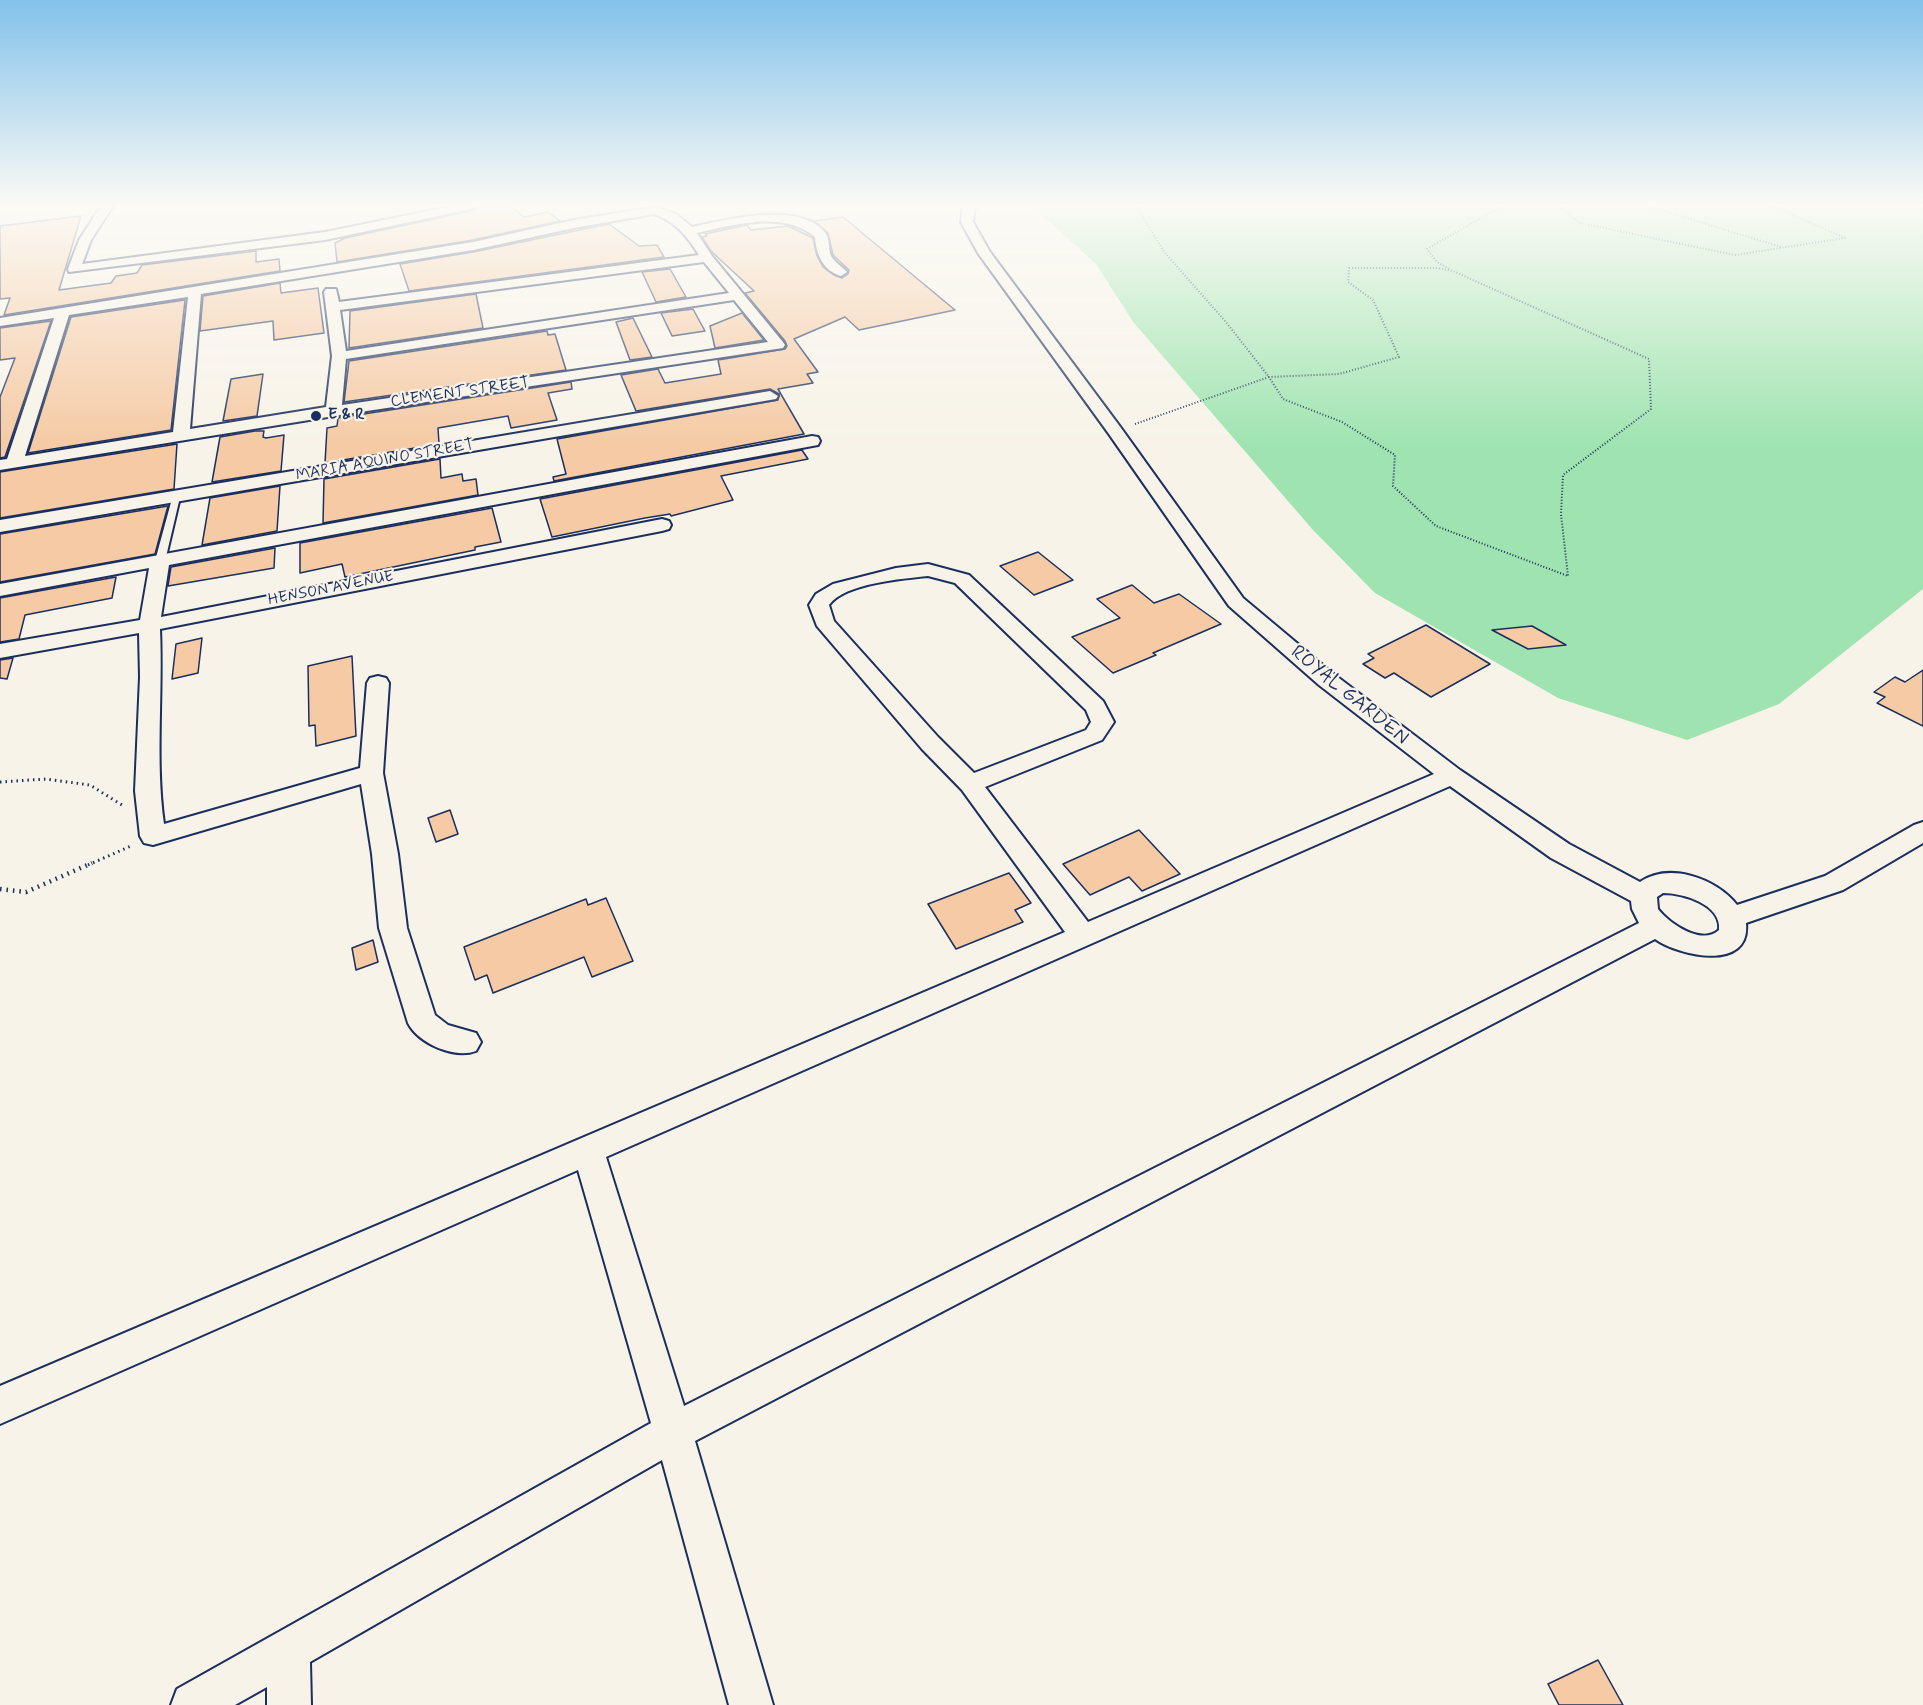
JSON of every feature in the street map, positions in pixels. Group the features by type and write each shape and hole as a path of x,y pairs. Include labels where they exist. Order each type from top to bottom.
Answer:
{"street":[{"path":"0,322 195,292 218,286"},
{"path":"330,286 339,356 334,411"},
{"path":"334,307 497,286"},
{"path":"339,356 737,296 729,286"},
{"name":"ROYAL GARDEN","path":"1008,286 1115,430 1236,602 1327,680 1452,776 1651,911"},
{"path":"181,434 195,292"},
{"name":"CLEMENT STREET","path":"7,464 181,434 778,345 737,296"},
{"path":"7,464 63,312"},
{"name":"MARIA AQUINO STREET","path":"0,526 770,396"},
{"path":"0,590 812,441"},
{"name":"HENSON AVENUE","path":"0,651 149,625 662,525"},
{"path":"160,561 149,625 151,677 147,791 153,836 371,773"},
{"path":"970,784 1094,735 1103,722 1095,706 962,579 928,570 896,574 840,588 823,598 819,605 824,622 930,743 970,784 1082,935"},
{"path":"378,683 371,773 386,854 393,928 423,1023 440,1035 466,1042"},
{"path":"0,1405 1452,776"},
{"path":"1731,917 1834,883 1923,831"},
{"path":"1662,883 1693,886 1709,894 1723,905 1731,917 1734,928 1730,938 1720,945 1688,944 1671,936 1651,911 1650,887 1662,883"},
{"path":"193,1705 673,1432 1651,911"},
{"path":"588,1150 673,1432 751,1705"},
{"path":"288,1653 290,1705"}],"lane":[{"path":"160,561 176,497"}],"path":[{"path":"1194,286 1226,322 1269,377 1283,399 1342,422 1395,455 1393,486 1436,526 1568,576 1561,514 1563,474 1651,409 1649,359 1485,286"},
{"path":"1115,430 1269,377 1339,374 1400,357 1373,300 1353,286"},
{"path":"0,783 46,779 90,785 121,804 153,836 26,892 0,889"}],"green space":[{"path":"1110,286 1923,286 1923,589 1779,704 1687,740 1558,698 1375,593 1313,530 1134,323"}],"building":[{"path":"0,286 60,286 59,290 92,286 189,286 4,315 10,298 0,299"},
{"path":"265,286 280,286 281,293 318,288 324,333 274,340 273,321 200,331 203,296"},
{"path":"407,286 450,286 409,291"},
{"path":"648,286 679,286 686,297 656,302"},
{"path":"748,286 926,286 955,310 859,330 845,317 794,339 818,372 807,374 813,383 778,389 804,434 554,481 553,477 566,474 557,439 778,400 779,394 770,389 636,411 621,375 658,369 665,383 721,374 718,360 785,349 787,346 785,341 745,293 754,291"},
{"path":"476,294 483,328 349,348 350,311"},
{"path":"185,300 171,430 28,453 71,317"},
{"path":"693,309 705,331 672,336 661,313"},
{"path":"742,313 764,340 715,348 710,326"},
{"path":"633,318 652,357 630,360 616,322"},
{"path":"51,321 5,457 0,458 0,397 15,358 0,360 0,328"},
{"path":"547,331 548,335 555,334 566,370 344,402 349,361"},
{"path":"263,374 257,416 223,421 231,379"},
{"path":"571,382 572,389 548,393 557,420 511,428 508,416 438,428 439,444 325,463 327,428 337,426 338,418"},
{"path":"264,431 263,437 266,438 284,435 281,471 212,482 220,437"},
{"path":"177,444 174,489 0,518 0,472"},
{"path":"802,450 808,459 721,476 733,500 671,516 670,514 645,518 552,537 540,499"},
{"path":"440,459 441,478 462,474 463,481 476,479 478,495 323,523 324,479"},
{"path":"280,486 277,531 202,545 210,498"},
{"path":"168,506 155,554 0,582 0,534"},
{"path":"492,508 501,542 475,547 475,550 345,577 342,564 300,573 300,543"},
{"path":"275,548 274,568 168,586 171,567"},
{"path":"1038,552 1073,580 1034,595 1000,566"},
{"path":"116,577 112,598 25,615 19,639 0,642 0,598"},
{"path":"1132,585 1154,603 1179,594 1221,624 1113,673 1072,637 1120,618 1097,599"},
{"path":"1426,625 1490,664 1431,697 1394,673 1385,678 1363,664 1374,658 1368,654"},
{"path":"1532,626 1566,645 1528,649 1492,630"},
{"path":"202,638 198,673 172,679 176,644"},
{"path":"352,656 356,736 316,746 315,725 309,726 308,666"},
{"path":"13,658 7,679 0,678 0,660"},
{"path":"1923,670 1923,726 1877,703 1885,697 1874,692 1895,677 1905,682"},
{"path":"450,810 458,834 436,842 428,818"},
{"path":"1139,830 1180,874 1142,891 1129,877 1090,895 1063,864"},
{"path":"1009,873 1031,903 1015,910 1023,922 956,949 928,904"},
{"path":"606,898 633,961 592,977 584,957 493,993 487,975 475,980 464,947 586,899 588,905"},
{"path":"373,940 378,962 356,970 352,948"},
{"path":"1598,1660 1623,1705 1559,1705 1548,1684"}],"place":[{"name":"E & R","path":"316,416"}]}
